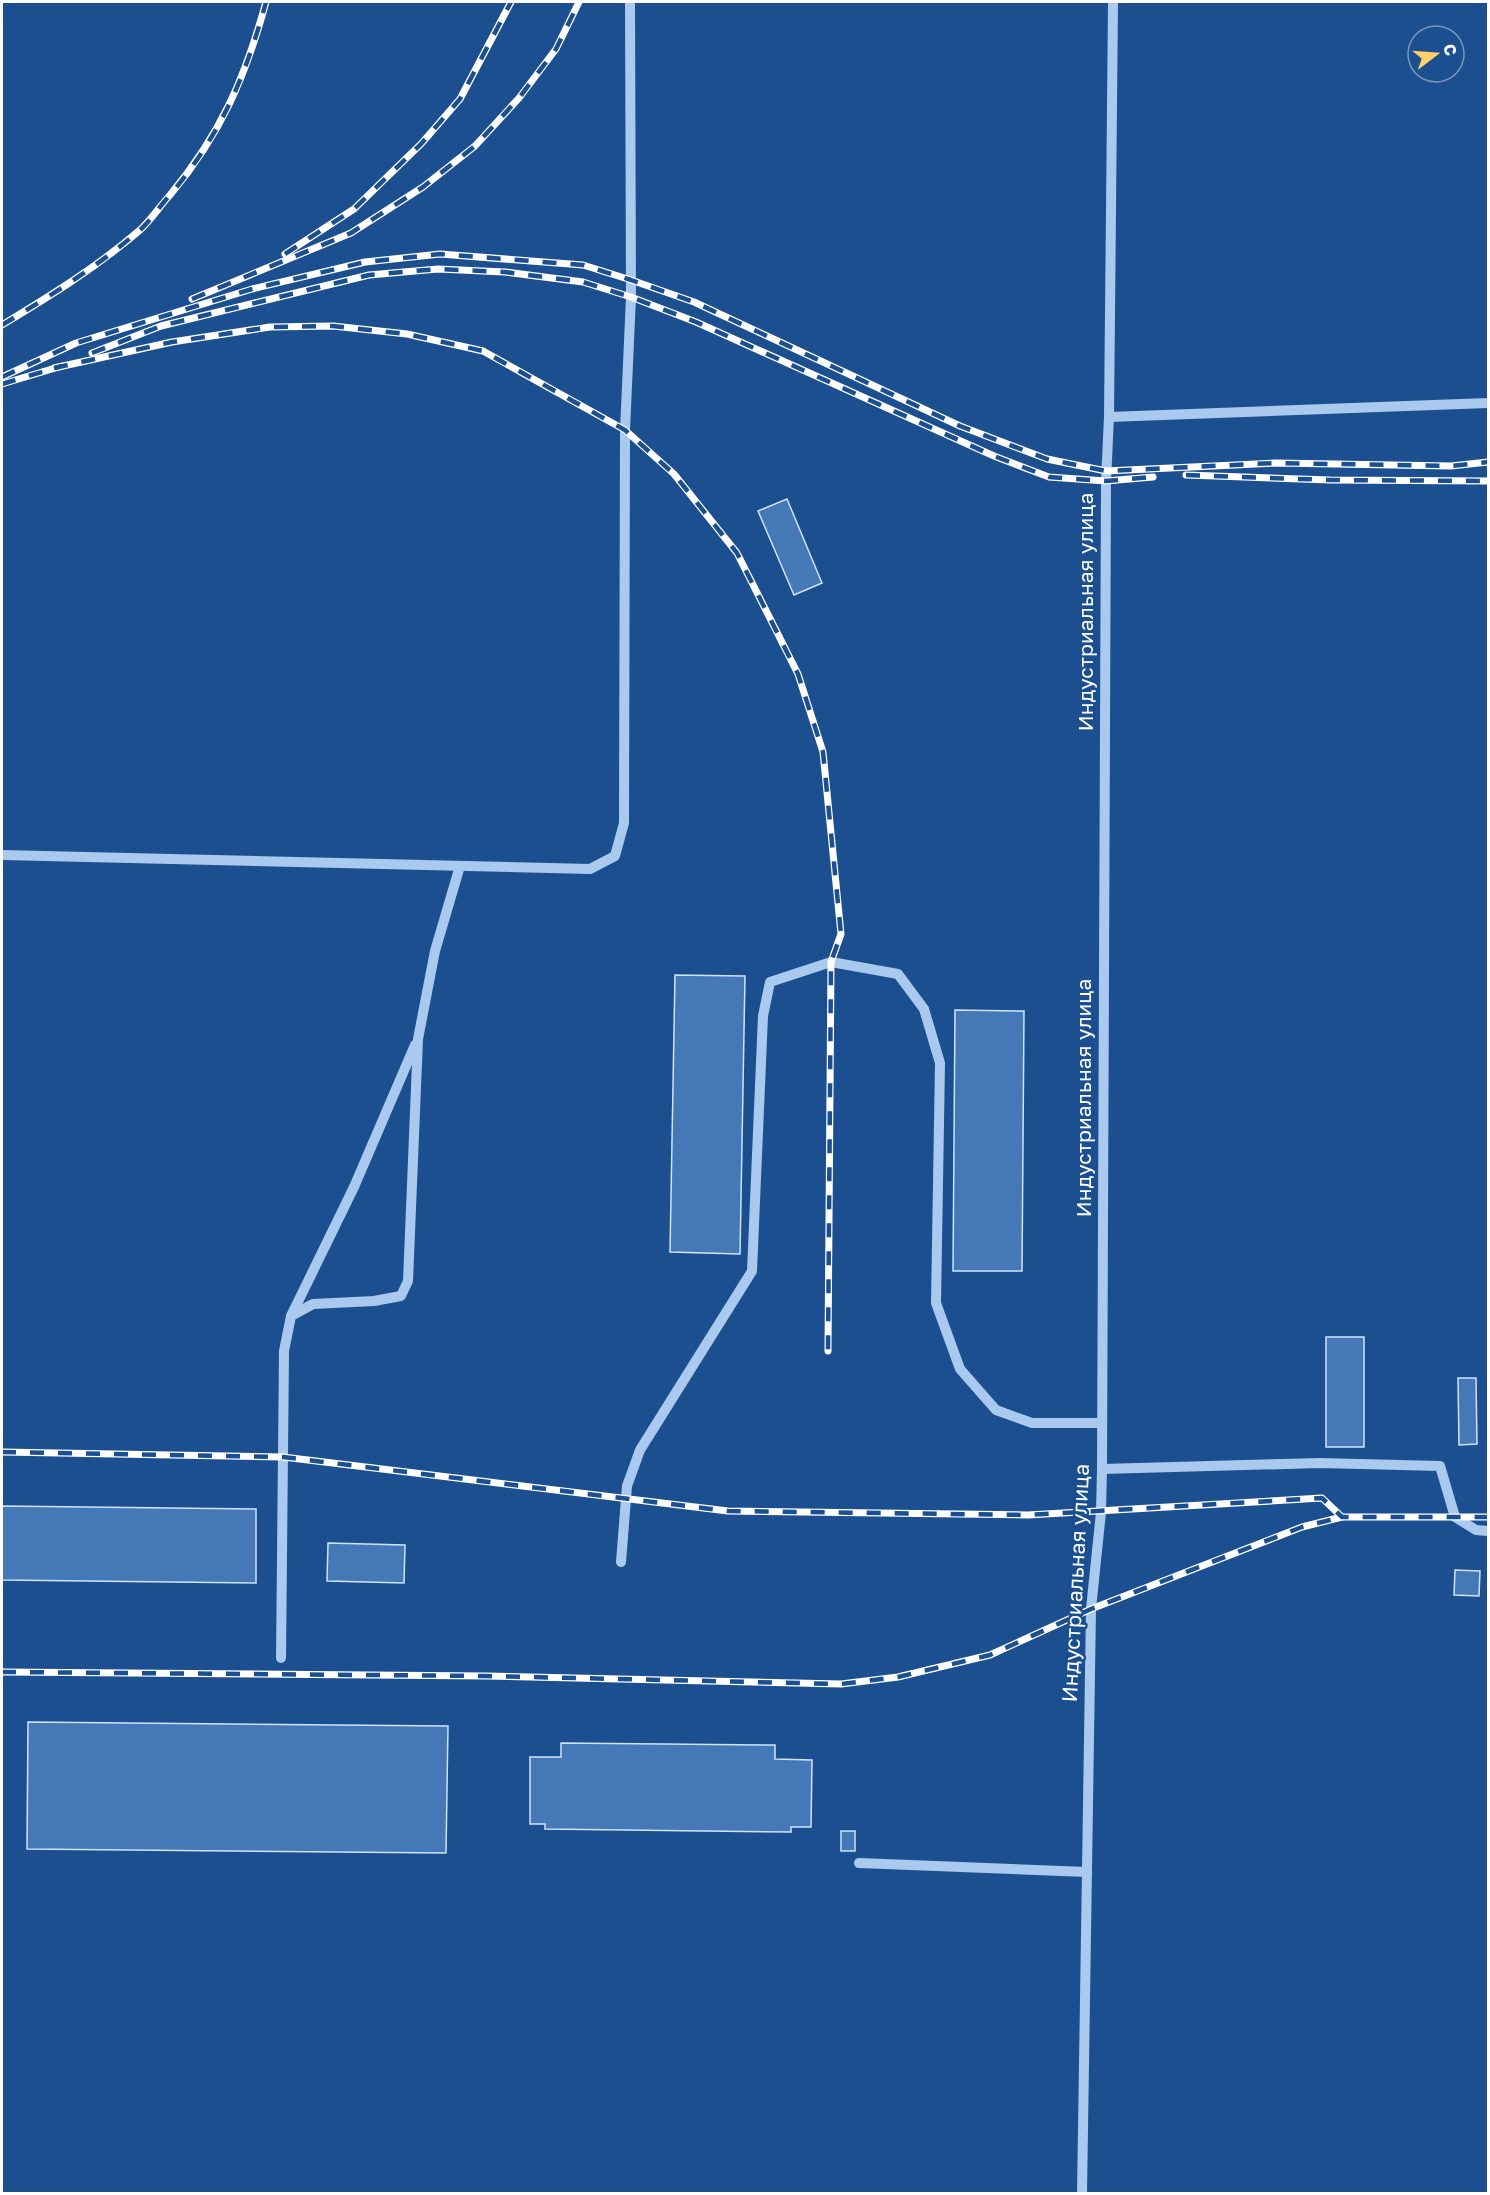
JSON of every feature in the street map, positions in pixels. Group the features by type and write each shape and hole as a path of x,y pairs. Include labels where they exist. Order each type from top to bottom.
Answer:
{"street":[{"path":"2,855 590,869 615,856 624,823 625,430 632,297 630,2"},
{"name":"Индустриальная улица","path":"1082,2193 1091,1609 1101,1512 1102,1469 1106,493 1109,417 1113,2"},
{"path":"1109,417 1488,403"},
{"path":"291,1316 313,1304 374,1301 401,1296 408,1281 418,1039 435,951 460,866"},
{"path":"621,1562 627,1486 640,1450 752,1271 763,1016 770,982 810,967 831,962 898,974 924,1009 940,1063 936,1303 960,1369 996,1410 1032,1423 1102,1423"},
{"path":"281,1658 283,1363 291,1316 354,1187 418,1039"},
{"path":"1102,1469 1320,1463 1440,1466 1455,1517 1476,1530 1488,1531"},
{"path":"859,1863 1087,1872"}],"building":[{"path":"787,499 822,583 794,595 758,511"},
{"path":"675,975 745,976 740,1254 670,1252"},
{"path":"955,1010 1024,1011 1022,1271 953,1271"},
{"path":"1326,1337 1364,1337 1364,1447 1326,1447"},
{"path":"1458,1378 1476,1378 1477,1444 1459,1445"},
{"path":"2,1506 256,1509 256,1583 2,1580"},
{"path":"328,1543 405,1545 404,1583 327,1581"},
{"path":"1455,1570 1480,1571 1479,1596 1454,1595"},
{"path":"28,1722 448,1726 446,1853 27,1849"},
{"path":"561,1743 775,1745 775,1759 812,1760 811,1827 791,1827 791,1832 545,1829 545,1824 530,1824 530,1757 561,1757"},
{"path":"841,1831 855,1831 855,1851 841,1851"}],"railway":[{"path":"2,325 90,269 124,244 152,217 204,150 217,127 240,80 266,2"},
{"path":"285,254 354,209 421,144 460,99 511,2"},
{"path":"192,299 351,233 423,187 475,146 519,98 556,49 579,2"},
{"path":"2,377 76,343 252,289 365,262 440,254 583,265 631,280 694,302 960,426 1047,459 1106,471 1276,463 1451,466 1488,462"},
{"path":"92,353 161,326 369,275 438,269 505,272 583,282 631,297 696,322 994,456 1049,477 1106,481 1153,477"},
{"path":"54,368 172,342 270,327 333,326 407,334 483,351 625,430 674,474 737,553 798,674 823,752 841,934 831,962 828,1351"},
{"path":"2,384 62,366"},
{"path":"1186,475 1330,480 1488,481"},
{"path":"2,1452 283,1457 728,1511 1028,1515 1322,1498 1342,1517 1488,1517"},
{"path":"2,1672 486,1676 841,1684 898,1677 990,1655 1091,1609 1302,1527 1342,1517"}]}
